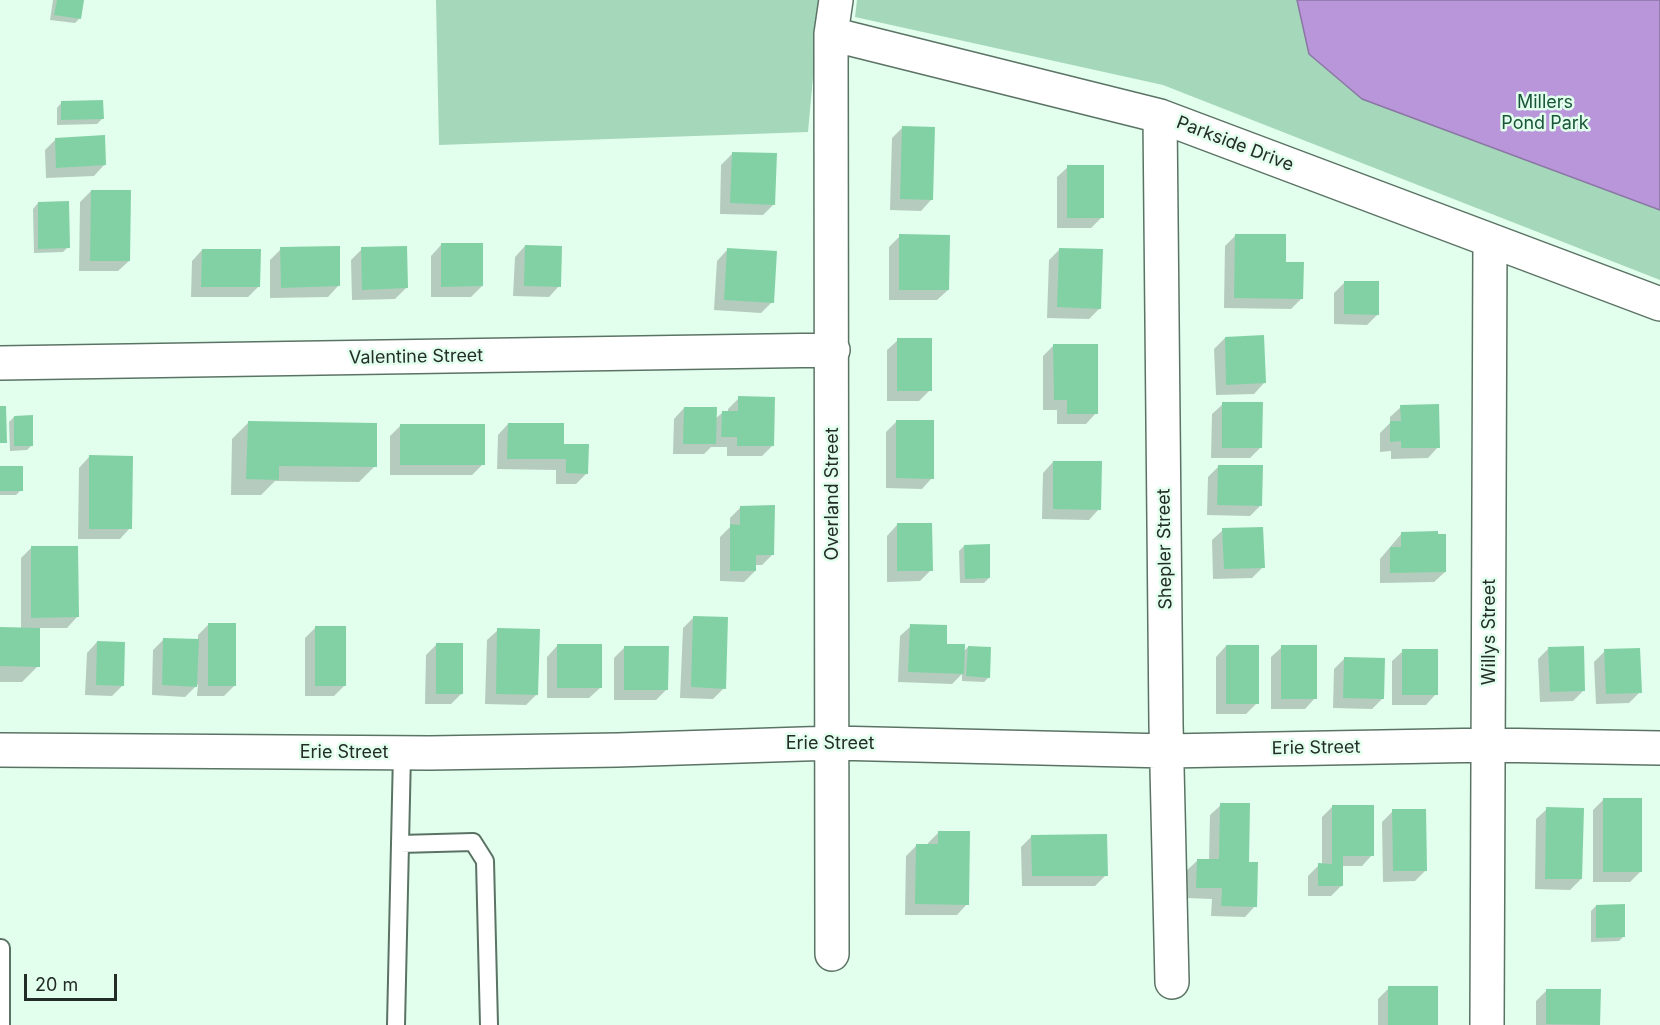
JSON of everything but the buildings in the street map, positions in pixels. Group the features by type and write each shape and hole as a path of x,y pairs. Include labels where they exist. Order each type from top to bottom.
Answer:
{"street":[{"path":"831,34 836,0"},
{"name":"Parkside Drive","path":"831,34 1160,116 1660,304"},
{"name":"Overland Street","path":"831,34 832,954"},
{"name":"Shepler Street","path":"1160,116 1172,982"},
{"name":"Willys Street","path":"1487,1025 1490,240"},
{"name":"Valentine Street","path":"0,363 833,350"},
{"name":"Erie Street","path":"0,750 402,753 618,750 833,742 1167,751 1489,745 1660,748"}],"lane":[{"path":"396,1025 402,753"},
{"path":"400,844 473,842 485,861 489,1025"},
{"path":"1,948 1,1025"}],"green space":[{"path":"436,0 820,0 808,132 439,145"},
{"name":"Millers Pond Park","path":"857,0 1660,0 1660,280 1163,85 855,17"}],"shaded area":[{"path":"1297,0 1660,0 1660,210 1362,99 1309,54"}]}
